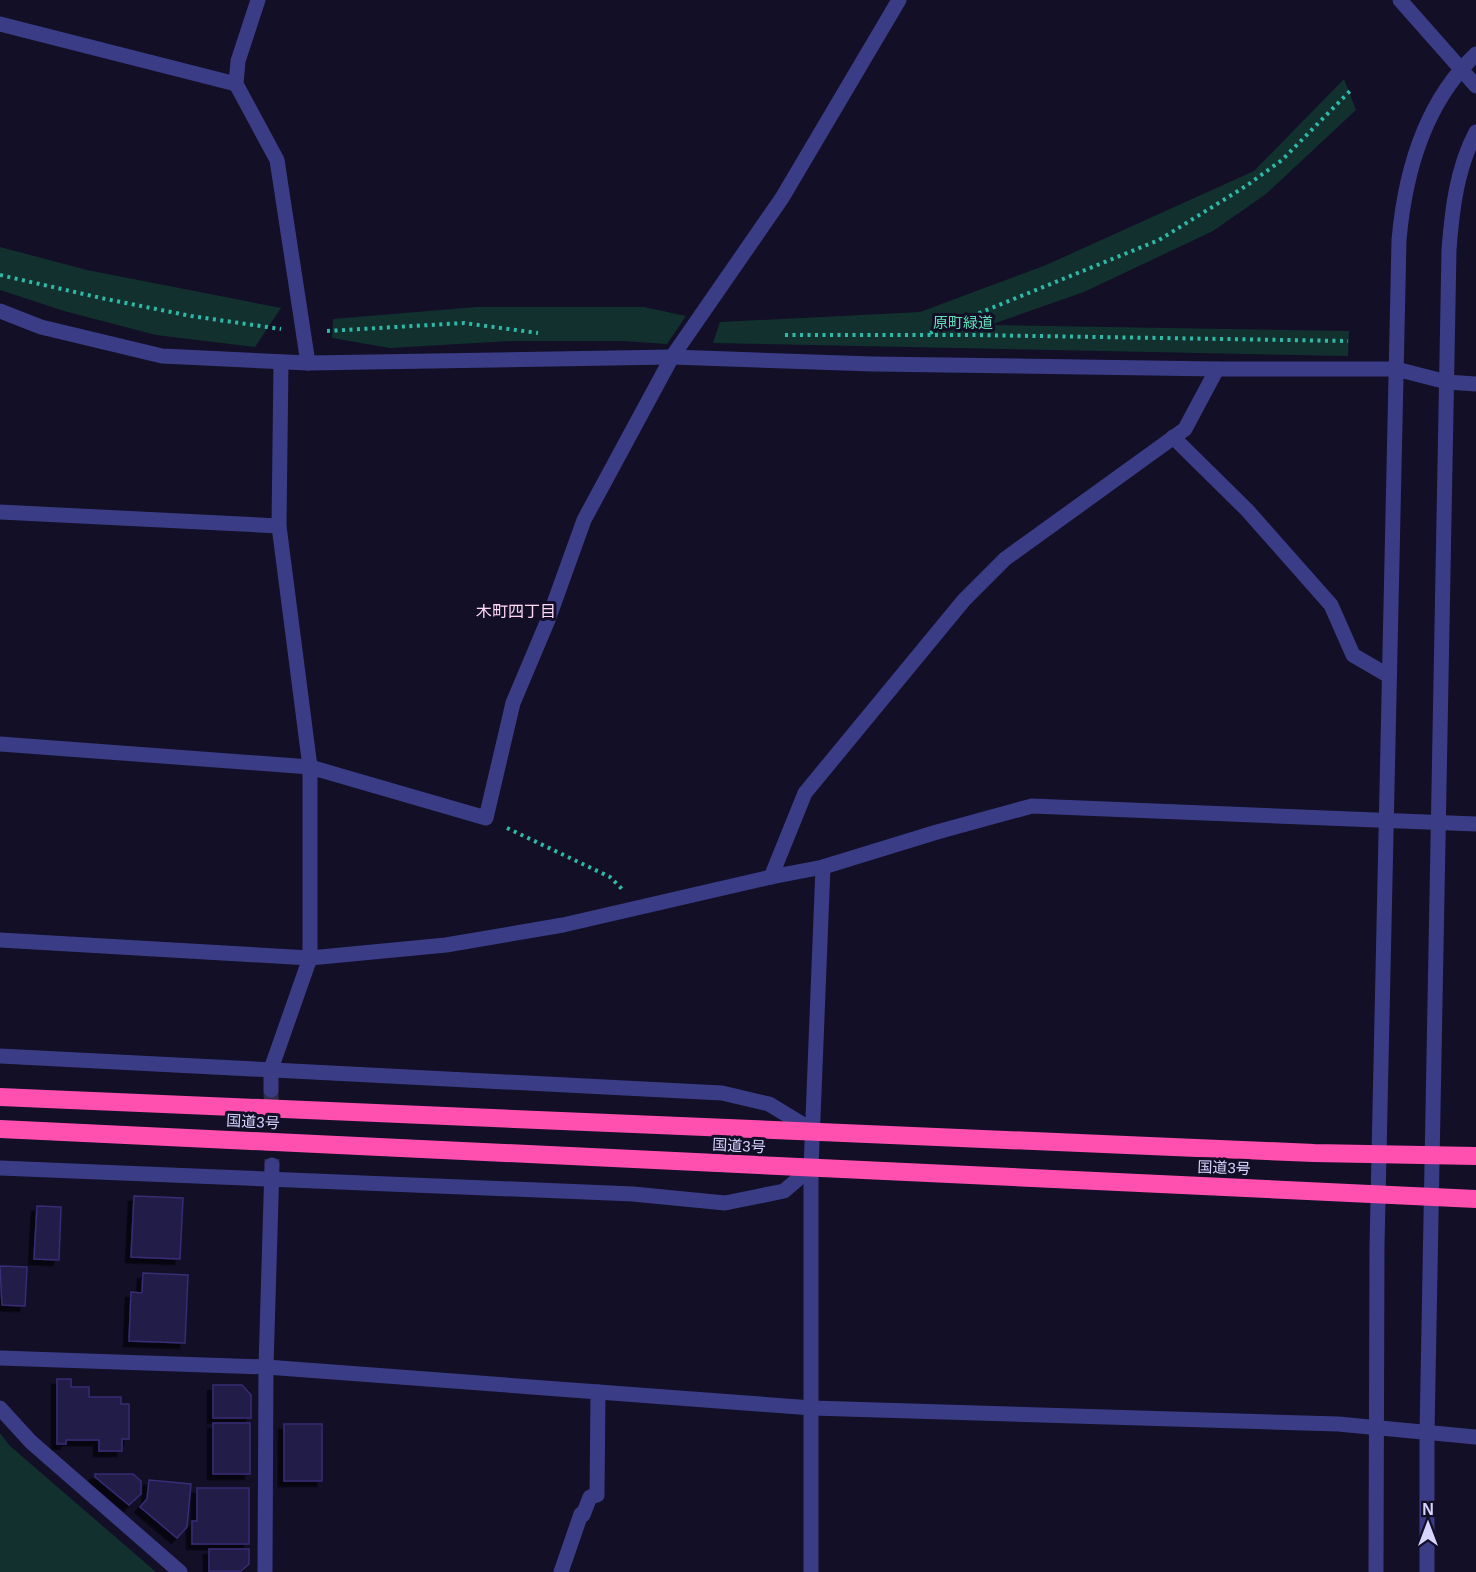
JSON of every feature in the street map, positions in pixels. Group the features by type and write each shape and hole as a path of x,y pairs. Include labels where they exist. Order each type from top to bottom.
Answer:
{"highway":[{"name":"国道3号","path":"0,1097 1379,1154 1476,1156"},
{"name":"国道3号","path":"0,1129 1476,1198"}],"street":[{"path":"258,0 238,61 236,84 277,160 308,363"},
{"path":"0,744 310,767 486,818 513,703 548,620 584,520 672,357 782,198 899,0"},
{"path":"1400,0 1476,86"},
{"path":"0,24 236,84"},
{"path":"1376,1572 1378,1194 1396,369 1402,204 1411,166 1441,97 1460,69 1476,54"},
{"path":"1427,1572 1427,1433 1449,250 1452,211 1460,174 1476,132"},
{"path":"0,311 41,327 162,356 281,362 672,357 873,364 1396,369 1447,382 1476,384"},
{"path":"271,1090 271,1069 310,958 310,767 279,526 281,362"},
{"path":"771,877 804,793 964,600 1005,559 1185,429 1217,369"},
{"path":"1173,437 1247,510 1331,605 1353,655 1389,676"},
{"path":"0,512 279,526"},
{"path":"0,940 310,958 446,945 563,925 823,867 1032,806 1476,824"},
{"path":"811,1572 811,1168 823,867"},
{"path":"0,1056 722,1093 769,1104 812,1130"},
{"path":"0,1168 272,1172 633,1194 725,1203 784,1191 811,1168"},
{"path":"265,1572 266,1367 272,1172"},
{"path":"0,1358 266,1367 812,1408 1314,1424 1476,1437"},
{"path":"561,1572 581,1514 583,1515 590,1497 597,1495 598,1392"},
{"path":"0,1408 31,1442 180,1572"}],"path":[{"path":"927,334 1160,240 1246,186 1282,160 1350,91"},
{"path":"0,275 191,316 303,332 464,323 539,333"},
{"path":"774,334 927,334 1348,341"},
{"path":"486,818 610,877 643,907"}],"green space":[{"name":"原町緑道","path":"1344,79 1356,110 1266,194 1213,231 1084,292 990,325 1349,331 1348,356 713,343 720,322 920,312 1046,265 1254,171"},
{"path":"0,247 87,270 281,308 255,347 156,335 64,311 0,290"},
{"path":"476,307 644,307 686,316 667,344 623,341 511,341 390,348 332,338 333,319"},
{"path":"0,1433 10,1446 156,1572 0,1572"}],"building":[{"path":"134,1196 183,1198 180,1259 131,1257"},
{"path":"37,1206 61,1207 59,1260 34,1259"},
{"path":"0,1266 27,1267 25,1306 2,1305"},
{"path":"143,1273 188,1275 185,1343 129,1341 131,1292 142,1293"},
{"path":"57,1379 71,1379 71,1387 89,1387 89,1397 121,1397 121,1404 129,1404 129,1439 122,1439 122,1451 99,1451 99,1440 66,1440 66,1444 57,1444"},
{"path":"213,1385 242,1385 251,1395 251,1418 213,1418"},
{"path":"213,1423 250,1423 250,1474 213,1474"},
{"path":"284,1424 322,1424 322,1481 284,1481"},
{"path":"95,1474 133,1474 141,1481 141,1494 129,1505 95,1477"},
{"path":"149,1480 191,1484 187,1527 177,1538 140,1507 147,1499"},
{"path":"197,1488 249,1488 249,1544 192,1544 192,1521 197,1521"},
{"path":"209,1549 249,1549 249,1564 241,1571 209,1571"}],"tunnel":[{"path":"271,1090 272,1165"}],"district":[{"name":"木町四丁目","path":"516,611"}]}
